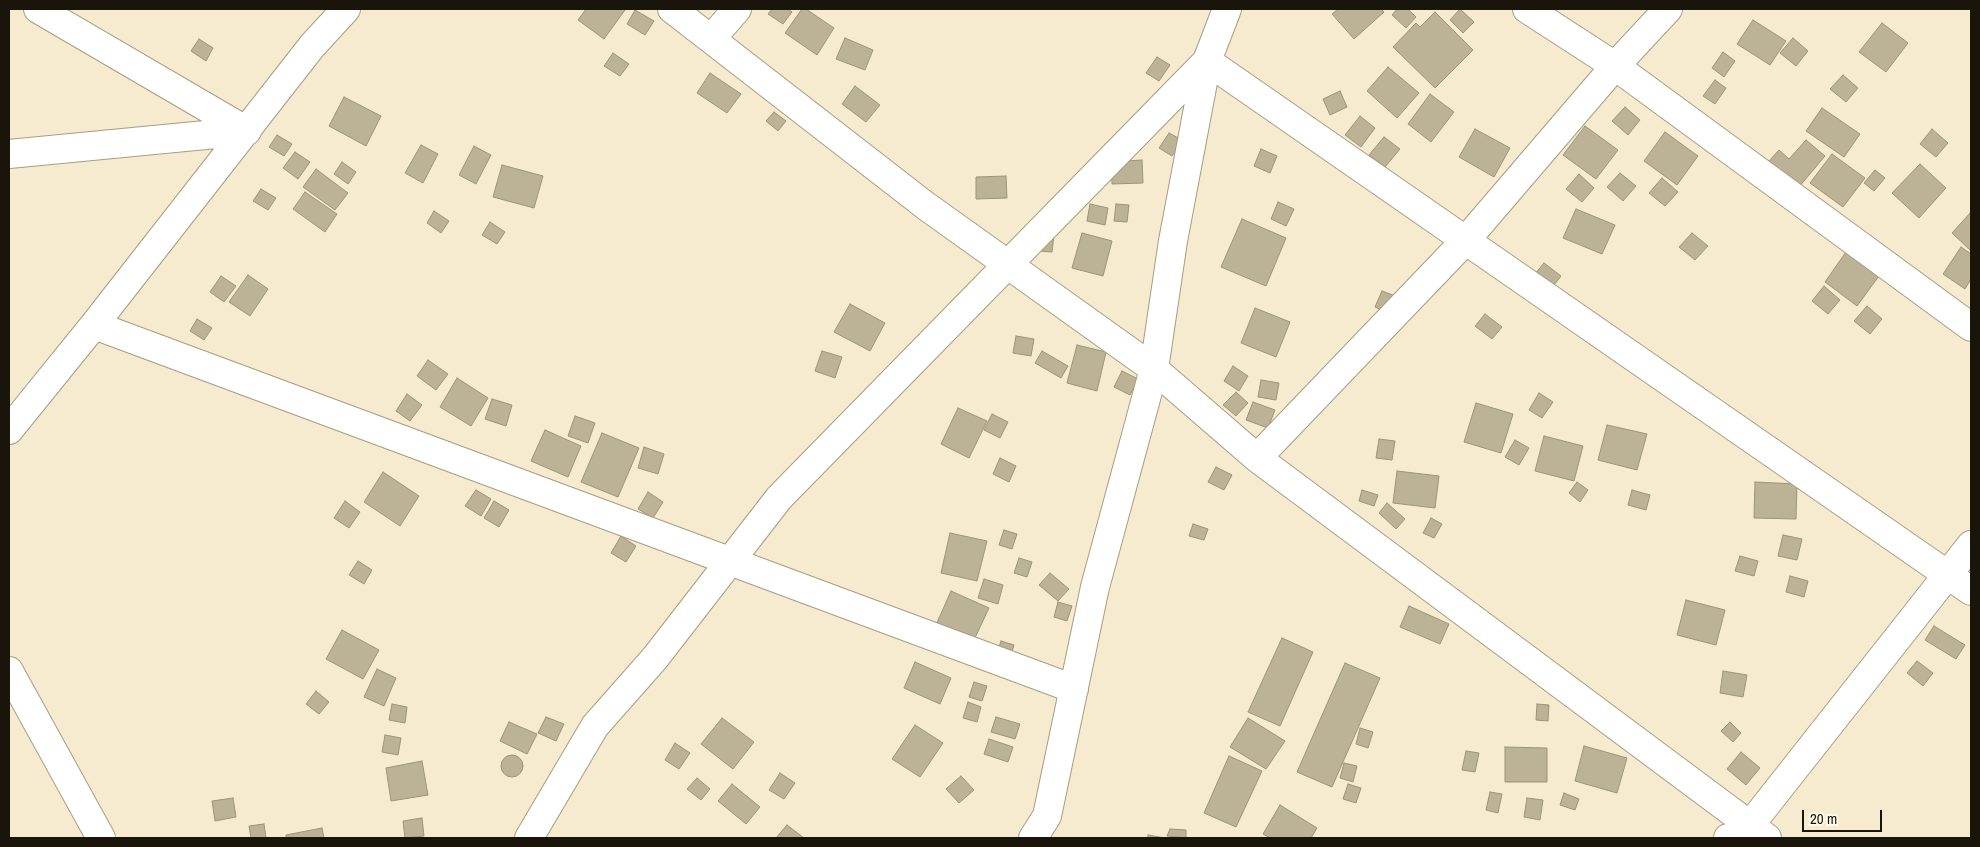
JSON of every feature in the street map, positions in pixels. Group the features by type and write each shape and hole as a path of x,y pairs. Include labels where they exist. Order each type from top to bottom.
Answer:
{"street":[{"path":"38,9 247,131"},
{"path":"9,430 94,325 312,46 346,9"},
{"path":"672,9 926,206 1154,369 1257,458 1746,835 1971,545"},
{"path":"711,39 737,9"},
{"path":"1032,838 1048,827 1095,587 1154,369 1173,241 1206,61 1227,9"},
{"path":"1527,9 1615,66 1971,328"},
{"path":"1257,458 1466,240 1615,66 1668,9"},
{"path":"1206,61 1971,591"},
{"path":"529,838 595,726 655,658 779,498 1206,61"},
{"path":"9,154 247,131"},
{"path":"94,325 1074,689"},
{"path":"9,671 101,838"}],"building":[{"path":"586,9 625,10 604,39 578,20"},
{"path":"772,9 788,9 792,12 783,24 768,14"},
{"path":"802,9 806,9 834,28 817,55 785,33"},
{"path":"1338,9 1381,9 1384,12 1354,39 1332,14"},
{"path":"1397,9 1408,9 1416,17 1406,28 1392,15"},
{"path":"1460,9 1474,22 1463,33 1450,20"},
{"path":"635,10 654,21 645,35 627,24"},
{"path":"1435,12 1473,50 1435,88 1393,47 1416,23 1420,27"},
{"path":"1753,20 1786,41 1770,65 1737,44"},
{"path":"1882,23 1908,43 1886,72 1859,52"},
{"path":"845,38 873,50 865,70 836,59"},
{"path":"1793,38 1808,51 1796,66 1780,53"},
{"path":"199,39 213,48 206,61 191,51"},
{"path":"1723,52 1735,61 1724,77 1712,68"},
{"path":"613,53 629,64 620,76 604,66"},
{"path":"1157,57 1170,65 1159,81 1146,73"},
{"path":"1388,67 1419,93 1397,118 1367,91"},
{"path":"710,73 741,94 727,113 697,93"},
{"path":"1843,75 1858,88 1846,102 1830,89"},
{"path":"1715,80 1726,88 1715,104 1703,96"},
{"path":"855,86 880,105 866,122 842,104"},
{"path":"1340,91 1347,107 1330,115 1323,99"},
{"path":"1430,94 1454,112 1431,142 1408,124"},
{"path":"344,97 381,116 366,146 329,126"},
{"path":"1625,107 1640,120 1628,135 1612,121"},
{"path":"1822,108 1860,134 1844,157 1806,131"},
{"path":"774,112 786,121 778,131 766,121"},
{"path":"1360,116 1375,128 1361,147 1345,135"},
{"path":"1585,126 1618,150 1596,179 1563,155"},
{"path":"1475,129 1510,148 1494,177 1459,157"},
{"path":"1932,129 1948,143 1936,157 1920,144"},
{"path":"1665,132 1698,156 1677,185 1644,161"},
{"path":"1169,133 1182,140 1172,156 1159,148"},
{"path":"277,135 292,144 284,156 269,147"},
{"path":"1384,137 1400,149 1385,167 1369,155"},
{"path":"1806,140 1825,156 1799,187 1769,161 1779,150 1789,159"},
{"path":"421,145 438,154 423,183 405,173"},
{"path":"474,146 491,155 476,184 459,175"},
{"path":"1261,149 1277,156 1270,173 1254,166"},
{"path":"295,152 310,162 298,179 283,168"},
{"path":"1832,154 1865,178 1843,207 1810,183"},
{"path":"1142,160 1143,183 1112,184 1111,162"},
{"path":"342,162 356,172 348,184 334,174"},
{"path":"1920,164 1946,188 1919,218 1892,193"},
{"path":"502,165 543,176 534,208 493,197"},
{"path":"316,169 348,193 335,210 303,187"},
{"path":"1875,170 1885,178 1874,191 1864,183"},
{"path":"1620,173 1636,186 1623,201 1607,187"},
{"path":"1579,174 1594,188 1582,202 1566,189"},
{"path":"1006,176 1007,198 976,199 976,177"},
{"path":"1662,178 1678,192 1665,206 1649,193"},
{"path":"261,189 276,198 268,210 253,201"},
{"path":"305,192 337,214 325,232 293,209"},
{"path":"1278,202 1294,209 1286,226 1271,219"},
{"path":"1090,204 1108,208 1105,225 1087,221"},
{"path":"1116,204 1129,205 1127,222 1114,221"},
{"path":"1576,209 1615,225 1602,254 1563,238"},
{"path":"434,211 449,221 441,233 427,223"},
{"path":"1971,212 1971,251 1952,233"},
{"path":"1242,219 1286,238 1266,286 1221,267"},
{"path":"490,222 505,232 497,244 482,235"},
{"path":"1082,233 1112,241 1103,276 1072,268"},
{"path":"1692,233 1708,246 1695,260 1679,247"},
{"path":"1054,235 1052,252 1039,251"},
{"path":"1961,247 1971,254 1971,279 1965,289 1943,274"},
{"path":"1846,252 1879,276 1857,306 1825,282"},
{"path":"1544,263 1561,276 1551,289 1534,275"},
{"path":"248,275 268,289 250,316 229,302"},
{"path":"221,276 236,286 224,302 210,292"},
{"path":"1824,286 1840,300 1828,314 1812,301"},
{"path":"1382,291 1398,297 1391,314 1375,307"},
{"path":"850,304 885,323 870,351 834,332"},
{"path":"1867,306 1882,319 1870,334 1854,321"},
{"path":"1255,308 1290,322 1276,357 1241,343"},
{"path":"1485,314 1502,327 1492,339 1475,326"},
{"path":"197,319 212,328 204,340 190,331"},
{"path":"1016,336 1034,339 1031,356 1013,353"},
{"path":"1077,345 1106,352 1097,391 1067,383"},
{"path":"822,351 842,357 835,378 815,371"},
{"path":"1042,351 1068,366 1061,378 1035,363"},
{"path":"428,360 448,374 436,390 417,376"},
{"path":"1233,366 1248,376 1239,391 1224,381"},
{"path":"1122,371 1138,379 1130,395 1114,387"},
{"path":"457,378 488,398 471,426 440,407"},
{"path":"1261,380 1279,383 1276,400 1258,397"},
{"path":"1236,392 1248,403 1236,416 1223,405"},
{"path":"1539,393 1553,402 1542,418 1529,410"},
{"path":"407,394 422,405 410,421 396,411"},
{"path":"492,399 512,405 506,426 485,419"},
{"path":"1253,402 1275,410 1268,428 1246,420"},
{"path":"1476,403 1513,414 1501,453 1464,442"},
{"path":"958,408 987,421 969,458 941,444"},
{"path":"992,414 1008,422 1000,438 984,430"},
{"path":"575,416 595,423 588,443 568,436"},
{"path":"1607,425 1647,434 1637,470 1598,460"},
{"path":"545,430 581,446 568,477 531,461"},
{"path":"602,433 639,448 618,497 581,482"},
{"path":"1544,436 1583,446 1574,481 1535,471"},
{"path":"1379,439 1395,441 1392,460 1376,458"},
{"path":"1515,440 1529,448 1519,465 1505,457"},
{"path":"644,447 664,454 658,474 638,468"},
{"path":"1000,458 1016,466 1009,482 993,474"},
{"path":"1216,467 1232,475 1224,490 1208,482"},
{"path":"1397,471 1439,476 1435,508 1393,503"},
{"path":"383,472 419,496 400,526 364,502"},
{"path":"1577,482 1588,490 1580,502 1569,493"},
{"path":"1755,482 1797,484 1796,519 1754,518"},
{"path":"476,490 491,499 481,516 465,506"},
{"path":"1362,490 1378,495 1374,506 1359,501"},
{"path":"1632,490 1650,495 1646,510 1628,505"},
{"path":"648,492 663,502 653,518 638,509"},
{"path":"345,501 360,512 349,528 334,518"},
{"path":"494,501 509,510 499,527 484,518"},
{"path":"1387,503 1405,519 1396,529 1379,513"},
{"path":"1431,518 1442,524 1434,538 1423,533"},
{"path":"1193,524 1208,529 1204,540 1189,536"},
{"path":"1004,530 1017,534 1012,549 999,545"},
{"path":"950,533 987,541 977,581 941,573"},
{"path":"1783,535 1802,539 1797,560 1778,556"},
{"path":"621,536 636,546 626,562 611,553"},
{"path":"1740,556 1758,561 1754,576 1735,571"},
{"path":"1019,558 1032,562 1027,577 1014,573"},
{"path":"358,561 372,570 364,584 349,575"},
{"path":"1050,573 1069,589 1058,601 1039,585"},
{"path":"1790,576 1808,581 1804,597 1786,592"},
{"path":"984,579 1003,585 998,604 978,598"},
{"path":"951,591 989,608 973,642 936,625"},
{"path":"1686,600 1725,610 1716,645 1677,635"},
{"path":"1058,602 1072,606 1067,621 1054,617"},
{"path":"1409,606 1449,624 1440,644 1400,627"},
{"path":"1934,626 1965,645 1956,659 1925,640"},
{"path":"342,630 379,650 363,679 326,659"},
{"path":"1282,638 1313,652 1280,726 1248,712"},
{"path":"1001,641 1014,645 1009,660 996,656"},
{"path":"1917,661 1933,673 1923,686 1907,673"},
{"path":"915,662 951,678 940,704 904,688"},
{"path":"1345,663 1380,678 1332,787 1297,772"},
{"path":"377,669 396,678 384,706 364,697"},
{"path":"1723,671 1747,675 1743,697 1720,693"},
{"path":"974,682 987,686 982,701 969,697"},
{"path":"316,691 329,702 319,714 306,704"},
{"path":"968,702 981,707 977,722 963,718"},
{"path":"392,704 407,707 405,723 389,720"},
{"path":"1537,704 1549,705 1548,721 1536,720"},
{"path":"546,717 564,724 556,741 538,733"},
{"path":"996,717 1020,724 1015,739 991,732"},
{"path":"722,718 754,742 733,769 701,744"},
{"path":"1248,718 1285,741 1266,769 1230,747"},
{"path":"509,722 537,734 527,754 500,741"},
{"path":"1730,722 1741,733 1733,742 1721,731"},
{"path":"915,725 943,743 920,777 892,759"},
{"path":"1360,728 1373,732 1368,748 1356,744"},
{"path":"385,735 401,738 398,755 382,752"},
{"path":"989,739 1013,747 1008,762 984,754"},
{"path":"675,743 690,753 679,769 665,760"},
{"path":"1584,746 1627,758 1617,793 1575,781"},
{"path":"1505,747 1547,748 1547,782 1505,782"},
{"path":"1466,751 1479,753 1475,772 1462,770"},
{"path":"1741,752 1760,768 1746,785 1727,769"},
{"path":"508,755 516,755 523,762 523,770 516,777 508,777 501,770 501,762"},
{"path":"1229,756 1262,771 1236,827 1204,813"},
{"path":"422,761 428,795 391,801 386,768"},
{"path":"1344,763 1357,766 1353,782 1340,778"},
{"path":"780,773 795,783 784,799 769,790"},
{"path":"961,776 974,790 959,803 946,789"},
{"path":"697,778 710,789 701,800 687,789"},
{"path":"732,784 760,807 746,824 718,801"},
{"path":"1348,784 1361,788 1356,803 1343,799"},
{"path":"1490,792 1502,794 1498,813 1486,810"},
{"path":"1564,793 1579,799 1575,810 1560,805"},
{"path":"233,798 236,817 215,821 212,801"},
{"path":"1527,798 1543,800 1540,820 1524,817"},
{"path":"1280,805 1317,828 1311,838 1270,838 1263,834"},
{"path":"422,818 424,836 405,838 403,821"},
{"path":"264,824 266,838 251,838 249,826"},
{"path":"787,825 804,838 776,838"},
{"path":"322,828 324,838 286,838 286,835"},
{"path":"1170,829 1186,830 1186,838 1167,836"},
{"path":"1148,835 1165,838 1148,838"}]}
